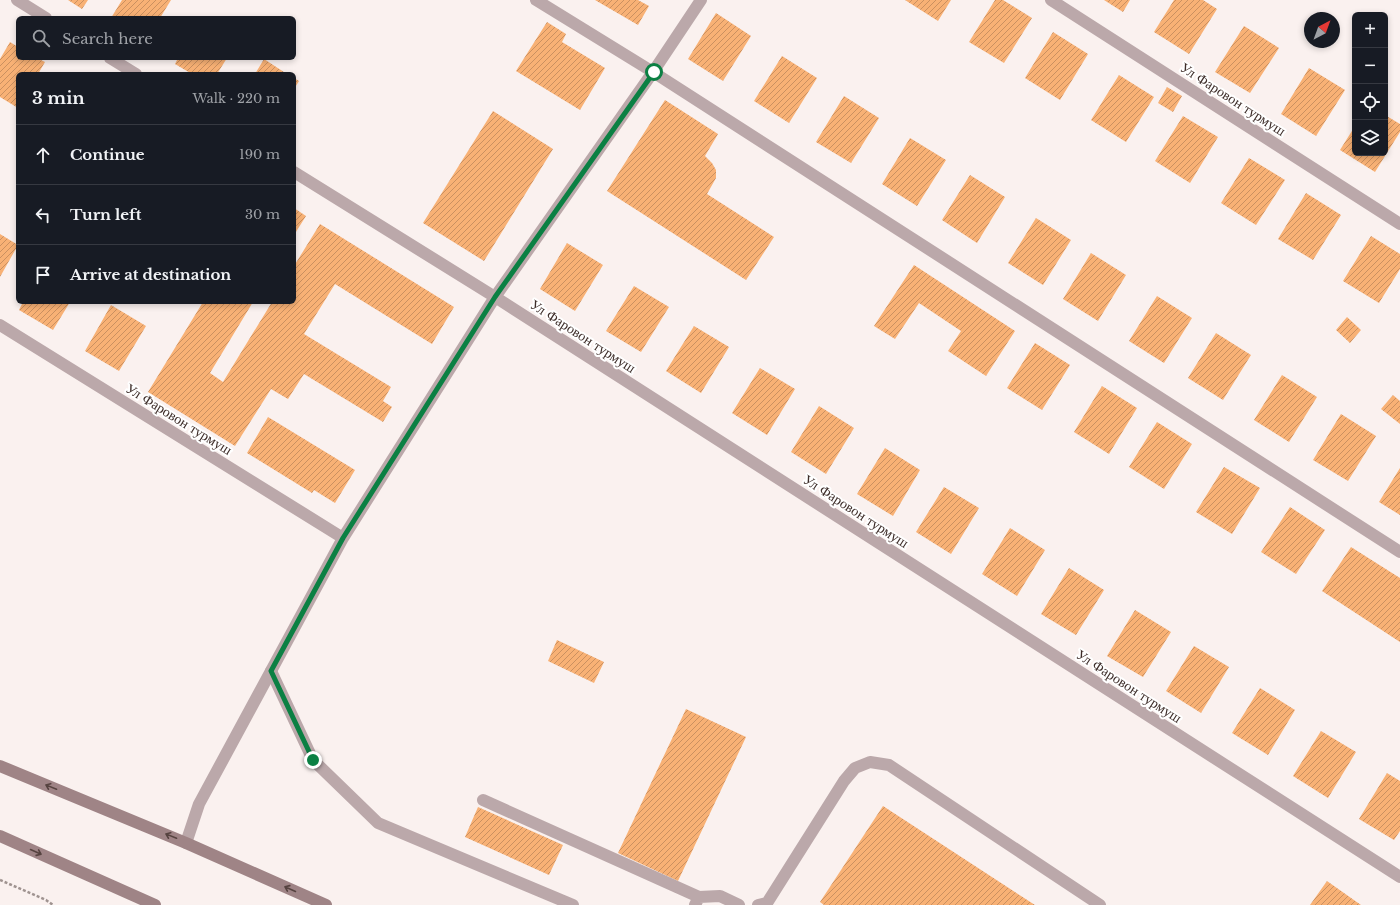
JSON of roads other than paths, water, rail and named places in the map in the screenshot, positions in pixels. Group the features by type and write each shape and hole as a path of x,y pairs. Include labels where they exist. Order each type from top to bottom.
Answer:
{"street":[{"path":"17,0 43,16"},
{"path":"536,0 654,72 1400,552"},
{"path":"186,843 199,804 343,538 495,297 654,72 701,0"},
{"name":"Ул Фаровон турмуш","path":"1051,0 1400,224"},
{"path":"113,60 133,72"},
{"name":"Ул Фаровон турмуш","path":"296,173 495,297 1400,877"},
{"name":"Ул Фаровон турмуш","path":"0,325 343,538"},
{"path":"271,671 313,760 378,823 573,905"},
{"path":"765,904 844,781 855,768 870,762 889,766 1100,905"},
{"path":"0,766 186,843 326,905"},
{"path":"483,800 697,901 720,896 739,905"},
{"path":"0,836 155,905"}]}
